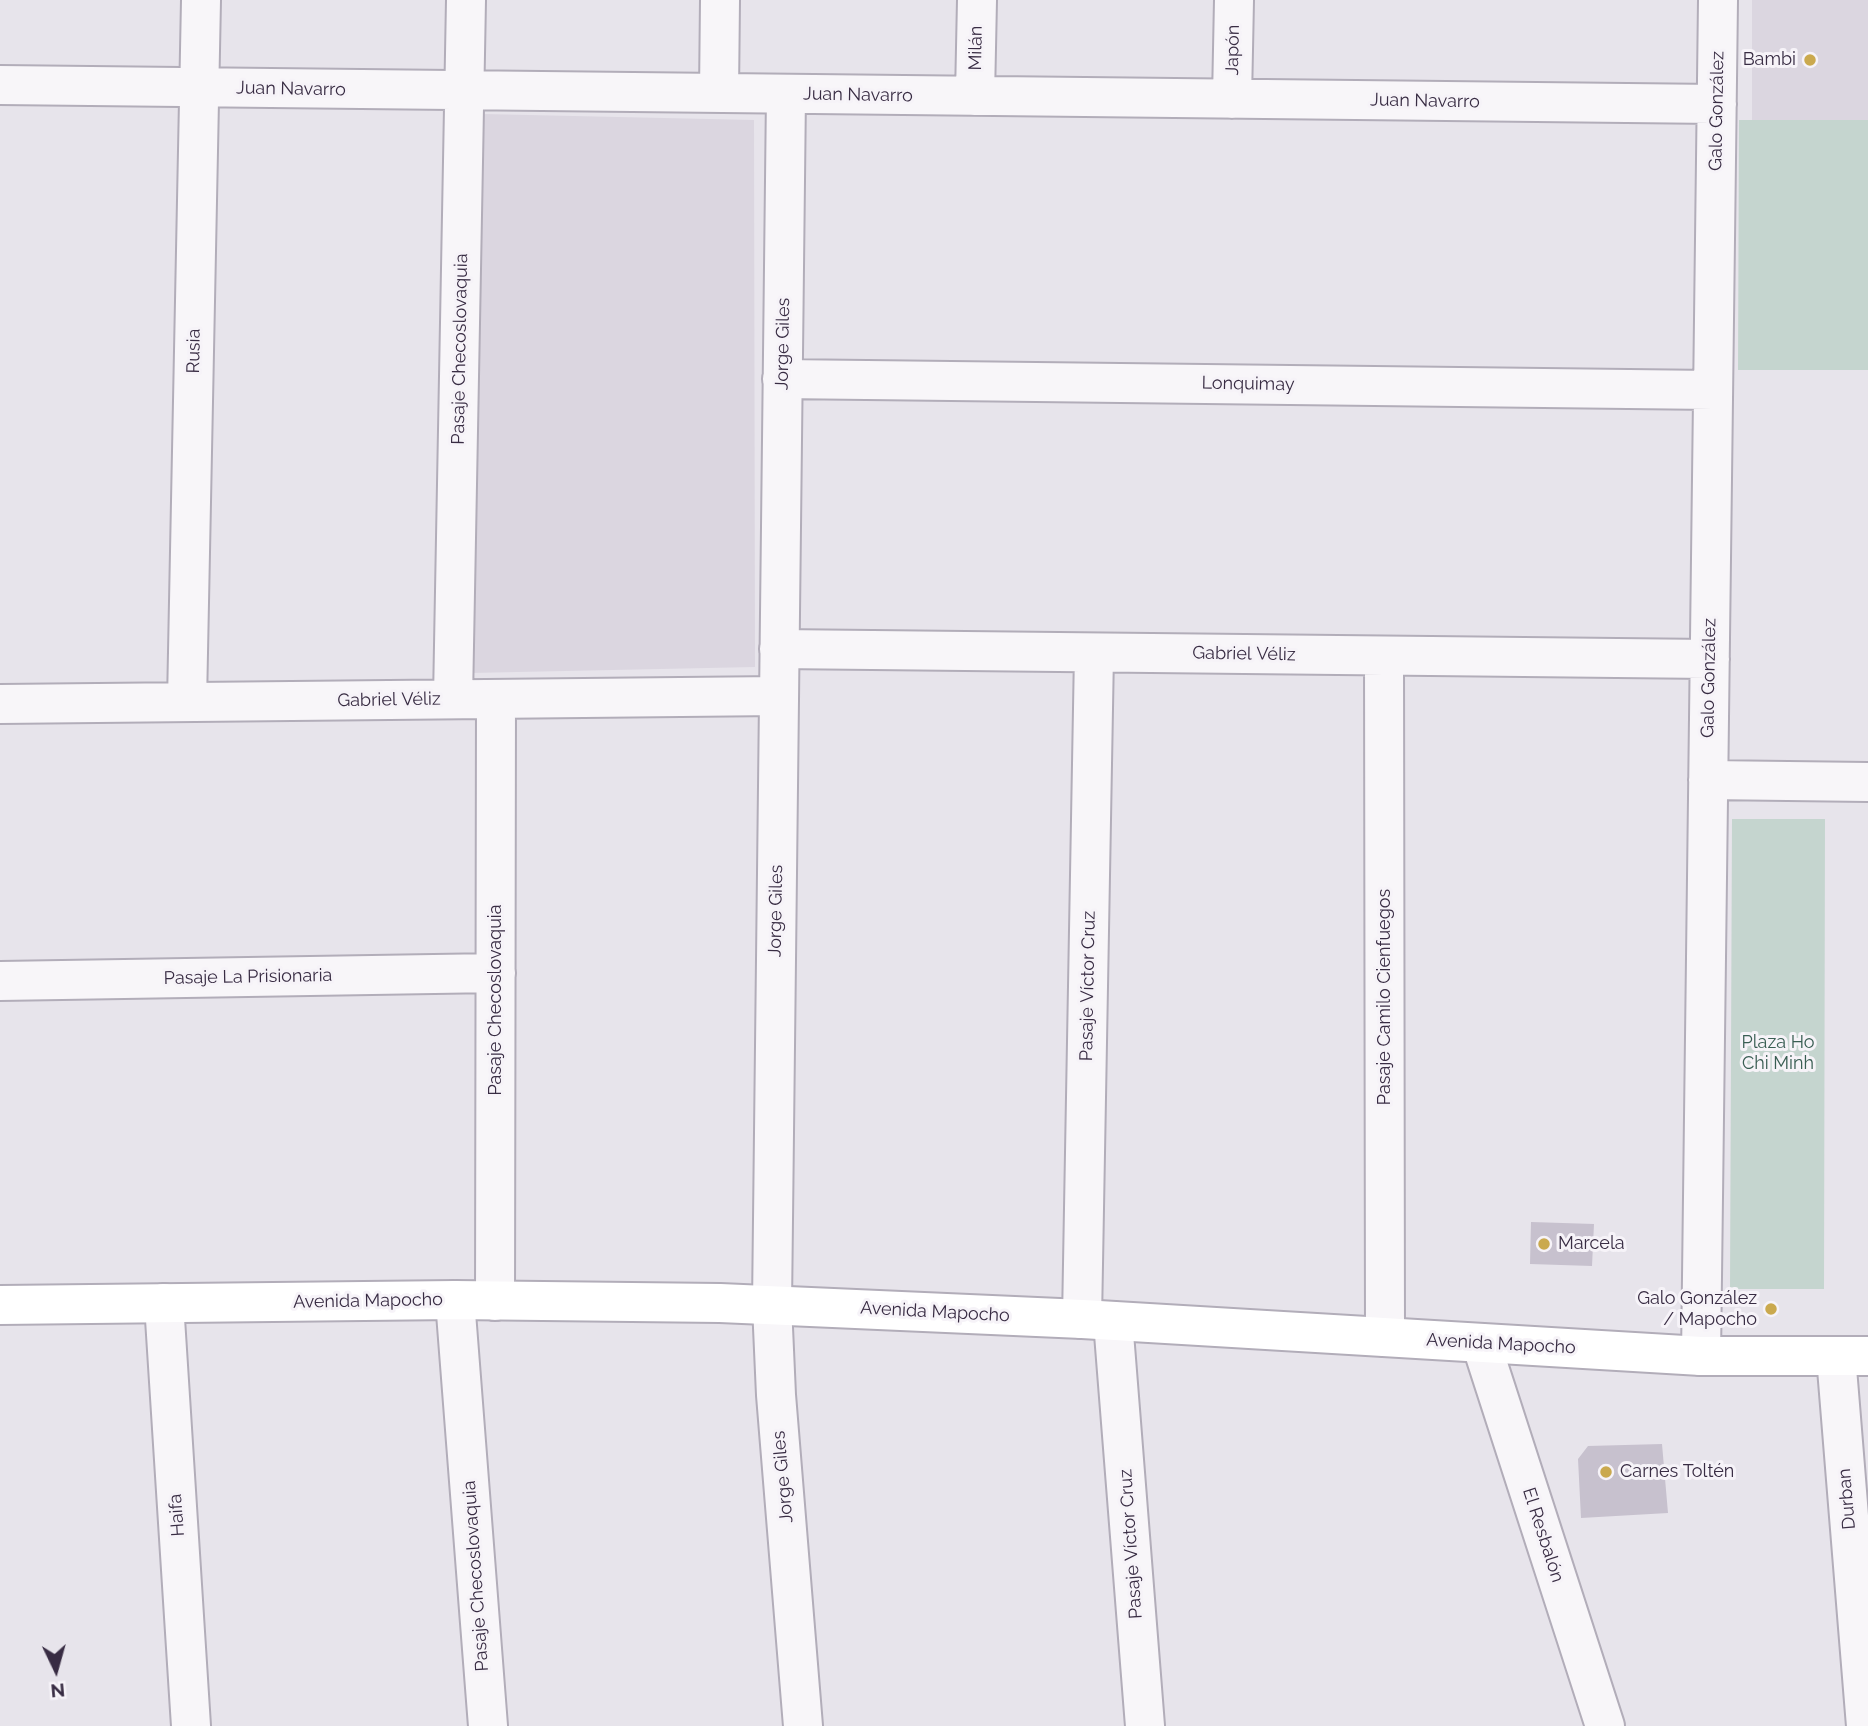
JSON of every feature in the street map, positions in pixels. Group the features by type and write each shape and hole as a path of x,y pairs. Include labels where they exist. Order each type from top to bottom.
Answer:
{"main road":[{"name":"Avenida Mapocho","path":"0,1305 455,1300 772,1305 1098,1320 1701,1356 1852,1356"}],"street":[{"name":"Rusia","path":"187,702 201,0"},
{"name":"Pasaje Checoslovaquia","path":"453,699 466,0"},
{"path":"719,93 720,0"},
{"name":"Milán","path":"975,96 978,0"},
{"name":"Japón","path":"1232,99 1234,0"},
{"name":"Galo González","path":"1701,1356 1718,0"},
{"name":"Juan Navarro","path":"0,85 1717,104"},
{"name":"Jorge Giles","path":"786,94 772,1305 776,1395 803,1726"},
{"name":"Lonquimay","path":"782,379 1713,390"},
{"name":"Gabriel Véliz","path":"779,649 1710,659"},
{"name":"Pasaje Víctor Cruz","path":"1094,653 1098,1320 1145,1726"},
{"name":"Pasaje Camilo Cienfuegos","path":"1384,656 1385,1337"},
{"name":"Gabriel Véliz","path":"0,704 778,696"},
{"name":"Pasaje Checoslovaquia","path":"495,1301 496,699"},
{"path":"1708,780 1868,782"},
{"name":"Pasaje La Prisionaria","path":"0,981 496,973"},
{"name":"Pasaje Checoslovaquia","path":"455,1300 488,1726"},
{"name":"Haifa","path":"164,1303 191,1726"},
{"name":"El Resbalón","path":"1481,1343 1605,1726"},
{"name":"Durban","path":"1852,1356 1866,1726"}],"shaded area":[{"name":"Bambi","path":"1752,0 1868,0 1868,120 1752,120"},
{"path":"483,114 754,120 755,667 470,673"}],"green space":[{"path":"1739,120 1868,120 1868,370 1738,370"},
{"name":"Plaza Ho Chi Minh","path":"1732,819 1825,819 1824,1289 1730,1289"}],"building":[{"path":"1531,1222 1594,1224 1592,1266 1530,1264"},
{"path":"1662,1444 1668,1513 1581,1518 1578,1459 1588,1446"}],"place":[{"name":"Bambi","path":"1810,60"},
{"name":"Marcela","path":"1544,1244"},
{"name":"Galo González / Mapocho","path":"1771,1309"},
{"name":"Carnes Toltén","path":"1606,1472"}]}
